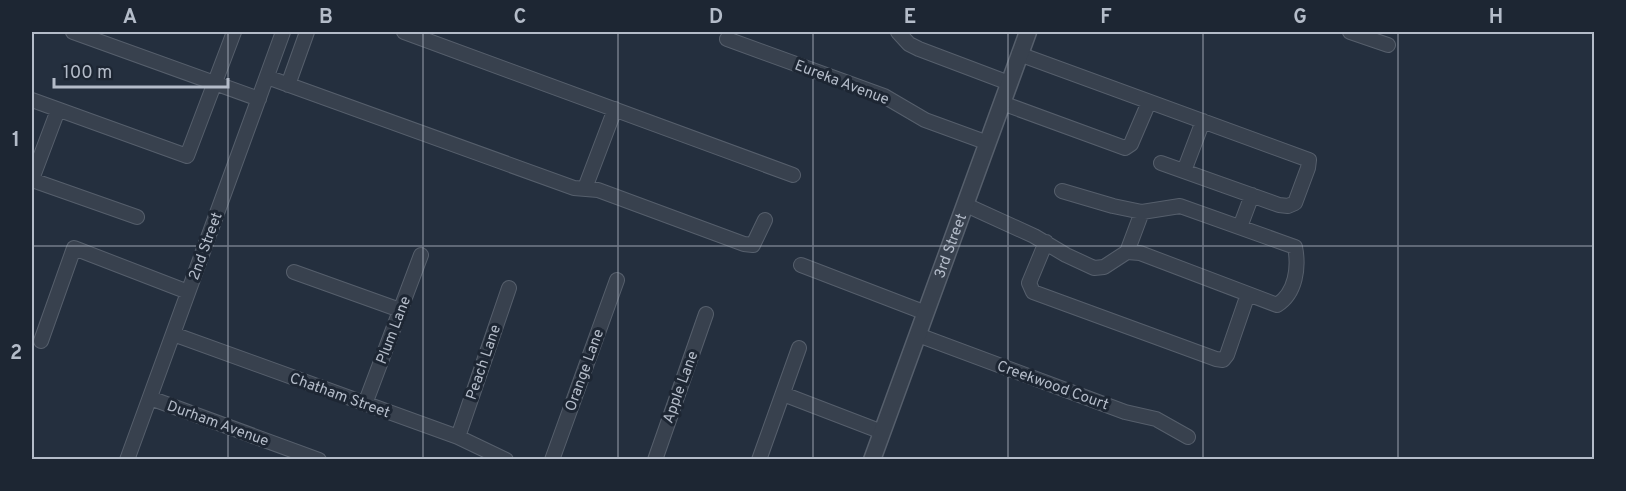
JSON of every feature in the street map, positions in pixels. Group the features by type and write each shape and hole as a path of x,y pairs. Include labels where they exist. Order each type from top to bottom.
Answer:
{"street":[{"path":"73,32 259,99"},
{"path":"32,100 187,156 234,32"},
{"name":"2nd Street","path":"127,459 283,32"},
{"path":"288,85 307,32"},
{"path":"404,32 793,175"},
{"path":"898,32 909,44 919,49 1009,83"},
{"name":"3rd Street","path":"872,459 1028,32"},
{"path":"1350,32 1388,45"},
{"name":"Eureka Avenue","path":"727,39 884,96 925,120 988,143"},
{"path":"1019,54 1309,160 1295,203 1288,206 1279,205 1161,163"},
{"path":"267,77 574,188 598,190 744,244 753,245 765,220"},
{"path":"1002,103 1125,147 1131,144 1149,102"},
{"path":"585,188 615,109"},
{"path":"58,110 32,179 137,217"},
{"path":"1184,171 1203,121"},
{"path":"1062,191 1142,212 1180,206 1295,247 1297,259 1294,282 1286,299 1277,305 1140,253 1127,252"},
{"path":"1240,227 1252,195"},
{"path":"966,205 1046,242 1066,255 1094,268 1104,267 1127,252 1142,212"},
{"path":"1046,242 1029,282 1033,292 1216,359 1222,360 1227,355 1248,294"},
{"path":"41,341 74,248 188,292"},
{"name":"Plum Lane","path":"365,404 420,255"},
{"path":"801,265 926,313"},
{"path":"294,272 400,310"},
{"name":"Orange Lane","path":"552,459 616,280"},
{"name":"Peach Lane","path":"458,437 509,288"},
{"name":"Apple Lane","path":"654,459 706,314"},
{"name":"Chatham Street","path":"173,334 458,437 506,459"},
{"name":"Creekwood Court","path":"918,335 1125,412 1156,419 1188,437"},
{"path":"759,459 799,348"},
{"path":"783,394 882,432"},
{"name":"Durham Avenue","path":"150,398 319,459"}]}
